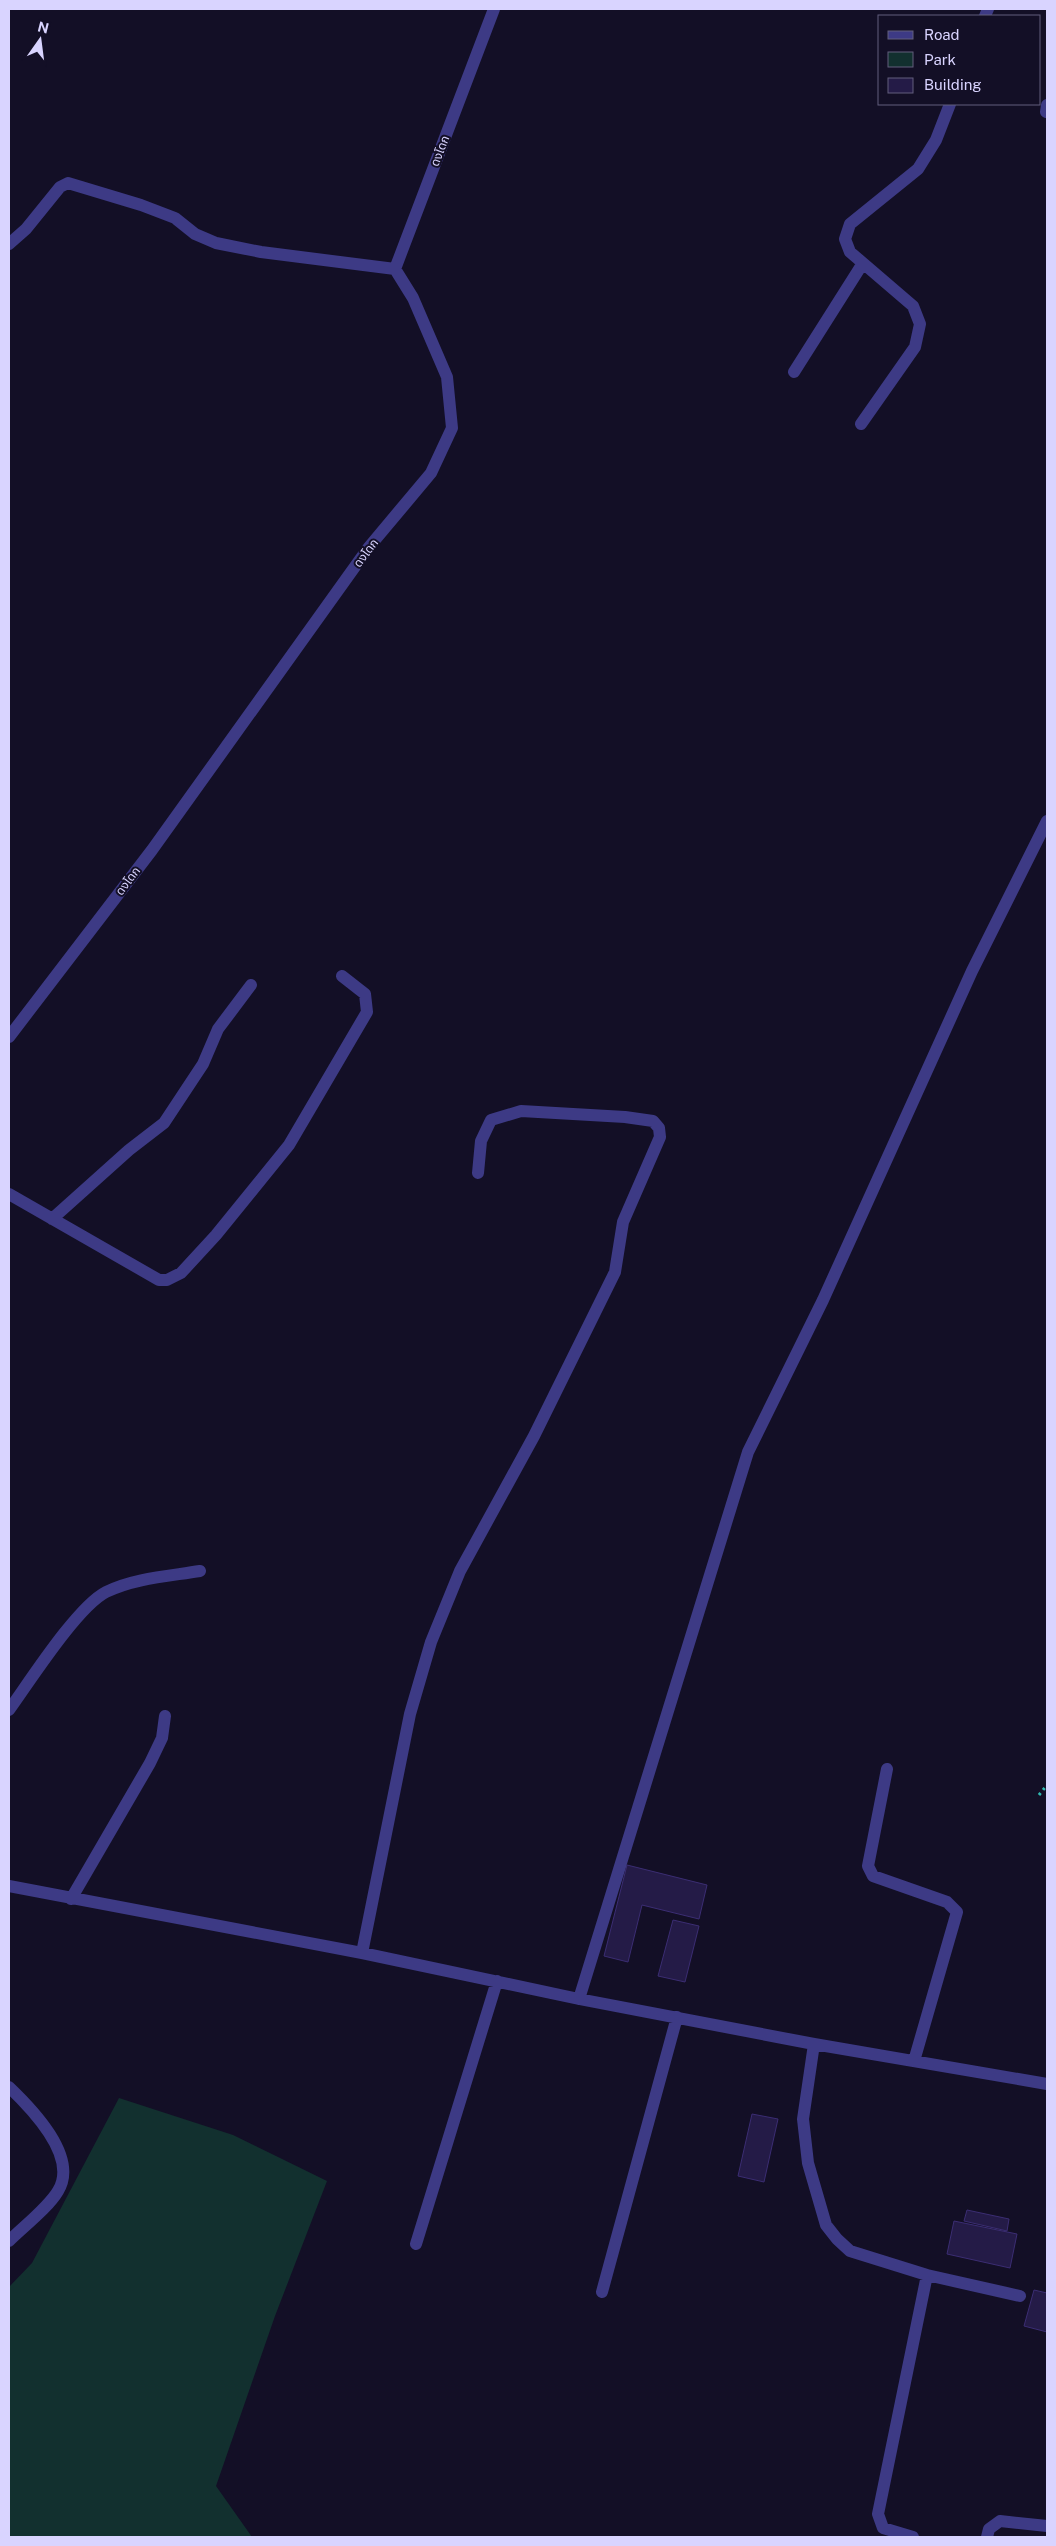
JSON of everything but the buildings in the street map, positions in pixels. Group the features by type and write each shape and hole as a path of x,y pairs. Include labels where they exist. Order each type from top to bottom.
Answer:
{"street":[{"name":"ดงโดก","path":"9,1037 152,850 369,548 431,473 452,428 447,377 413,298 395,269 494,9"},
{"path":"861,424 915,347 920,324 913,306 850,252 845,239 850,224 918,169 936,140 950,105"},
{"path":"9,244 26,229 55,191 68,183 141,205 175,218 195,234 216,243 261,252 395,269"},
{"path":"794,372 863,263"},
{"path":"579,1999 748,1452 824,1300 972,971 1047,820"},
{"path":"9,1194 159,1280 167,1280 181,1273 216,1235 289,1144 367,1012 365,994 342,976"},
{"path":"52,1219 129,1150 164,1123 203,1064 218,1029 251,985"},
{"path":"362,1953 410,1714 431,1642 460,1571 534,1436 615,1272 623,1222 660,1137 659,1128 653,1121 626,1116 522,1112 491,1120 482,1141 478,1173"},
{"path":"9,1710 82,1612 105,1592 126,1584 200,1571"},
{"path":"70,1899 150,1762 162,1738 165,1716"},
{"path":"887,1769 868,1866 869,1871 873,1876 947,1902 957,1912 914,2061"},
{"path":"9,1886 362,1953 579,1999 814,2044 1047,2084"},
{"path":"416,2244 497,1981"},
{"path":"602,2292 677,2017"},
{"path":"814,2044 804,2119 808,2163 826,2224 850,2251 927,2275 1020,2296"},
{"path":"9,2087 46,2128 59,2150 65,2168 58,2192 9,2241"},
{"path":"913,2537 883,2528 878,2514 927,2275"},
{"path":"987,2537 989,2529 1000,2521 1047,2526"}],"path":[{"path":"1040,1795 1047,1785"}],"green space":[{"path":"119,2098 233,2135 327,2181 275,2316 216,2486 252,2537 9,2537 9,2287 32,2263"}]}
